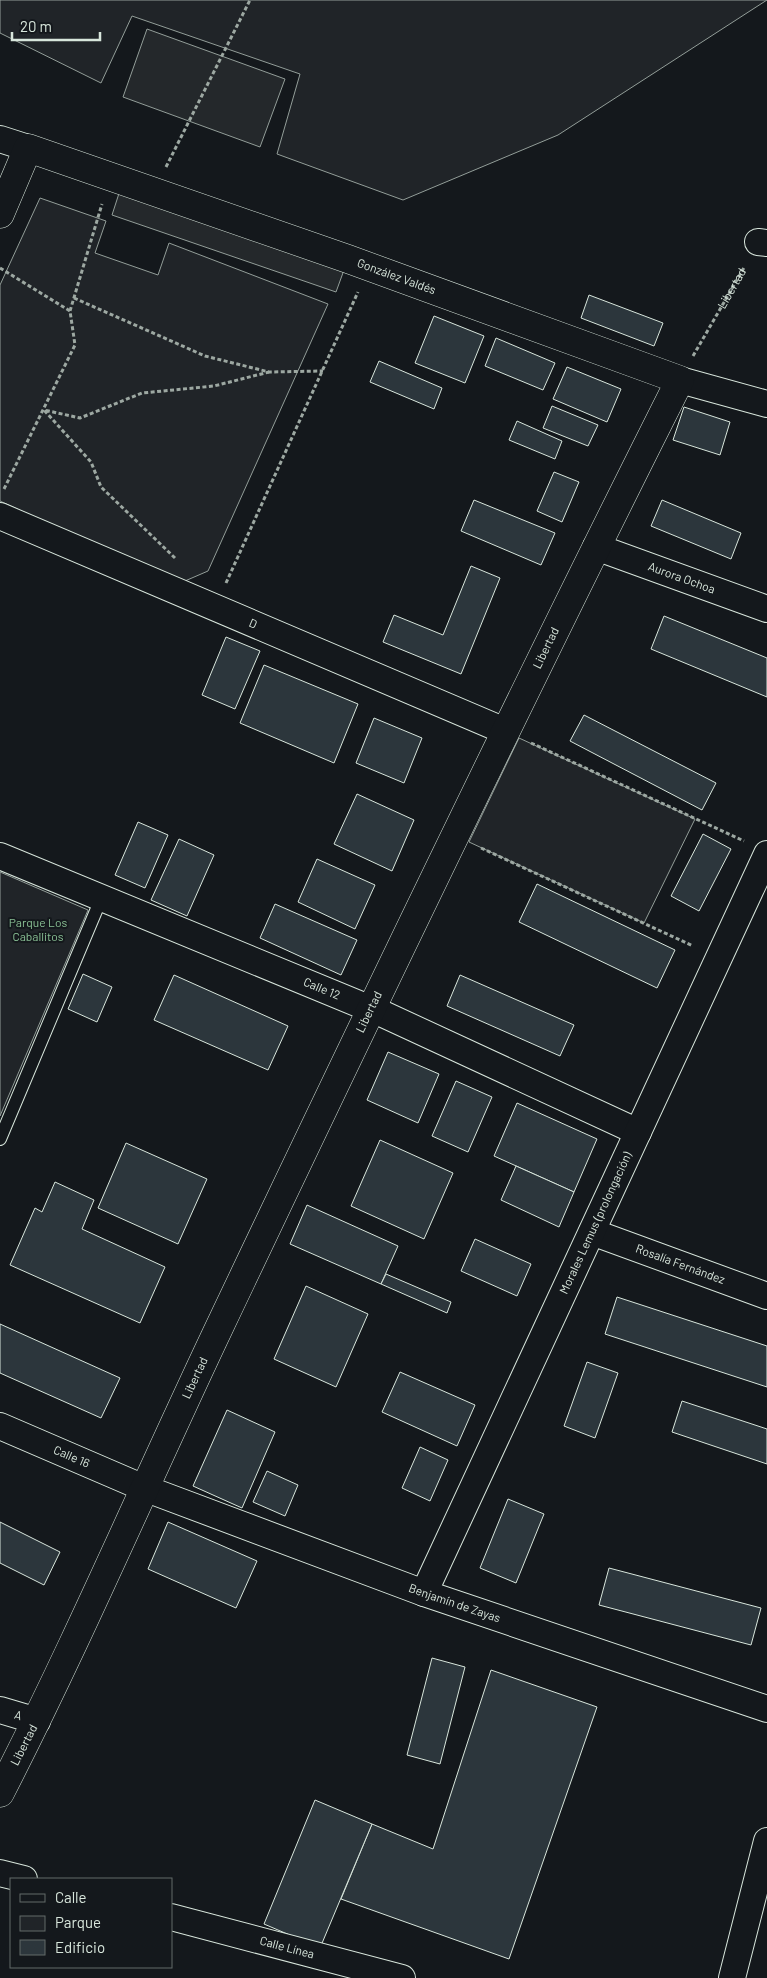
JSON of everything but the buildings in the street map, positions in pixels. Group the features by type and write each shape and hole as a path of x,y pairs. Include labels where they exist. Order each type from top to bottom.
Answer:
{"street":[{"path":"0,139 28,148 0,214"},
{"name":"González Valdés","path":"28,148 369,266 680,380 767,404"},
{"name":"Libertad","path":"0,1793 37,1721 144,1488 370,1009 596,546 680,380"},
{"name":"D","path":"0,516 505,731"},
{"name":"Aurora Ochoa","path":"596,546 767,609"},
{"name":"Morales Lemus (prolongación)","path":"424,1594 719,958 757,900 758,849"},
{"name":"Calle 12","path":"0,856 370,1009 638,1132"},
{"name":"Rosalía Fernández","path":"592,1232 767,1296"},
{"name":"Calle 16","path":"0,1426 144,1488"},
{"name":"Benjamín de Zayas","path":"144,1488 424,1594 767,1709"},
{"name":"A","path":"0,1710 37,1721"},
{"path":"732,1978 767,1841"},
{"path":"0,1873 20,1878"},
{"name":"Calle Línea","path":"172,1917 402,1978"}],"lane":[{"path":"0,1139 101,899"}],"path":[{"path":"153,192 250,0"},
{"path":"0,496 75,345 70,311 94,225"},
{"name":"Libertad","path":"680,380 762,242"},
{"path":"215,608 369,266"},
{"path":"0,268 70,311"},
{"path":"74,298 205,356 269,372"},
{"path":"44,410 80,418 142,393 214,386 269,372 323,370"},
{"path":"44,410 91,462 101,486 176,559"},
{"path":"505,731 758,849"},
{"path":"454,836 719,958"}],"green space":[{"path":"0,0 767,0 558,135 403,200 277,154 300,74 132,16 101,83 0,33"},
{"path":"40,198 106,221 95,253 158,275 169,243 328,304 208,571 178,584 0,501 0,285"},
{"path":"519,738 695,819 644,923 469,842"},
{"name":"Parque Los Caballitos","path":"0,872 88,910 0,1116"}],"shaded area":[{"path":"147,29 285,79 260,147 123,97"},
{"path":"123,181 348,259 336,292 112,215"}]}
